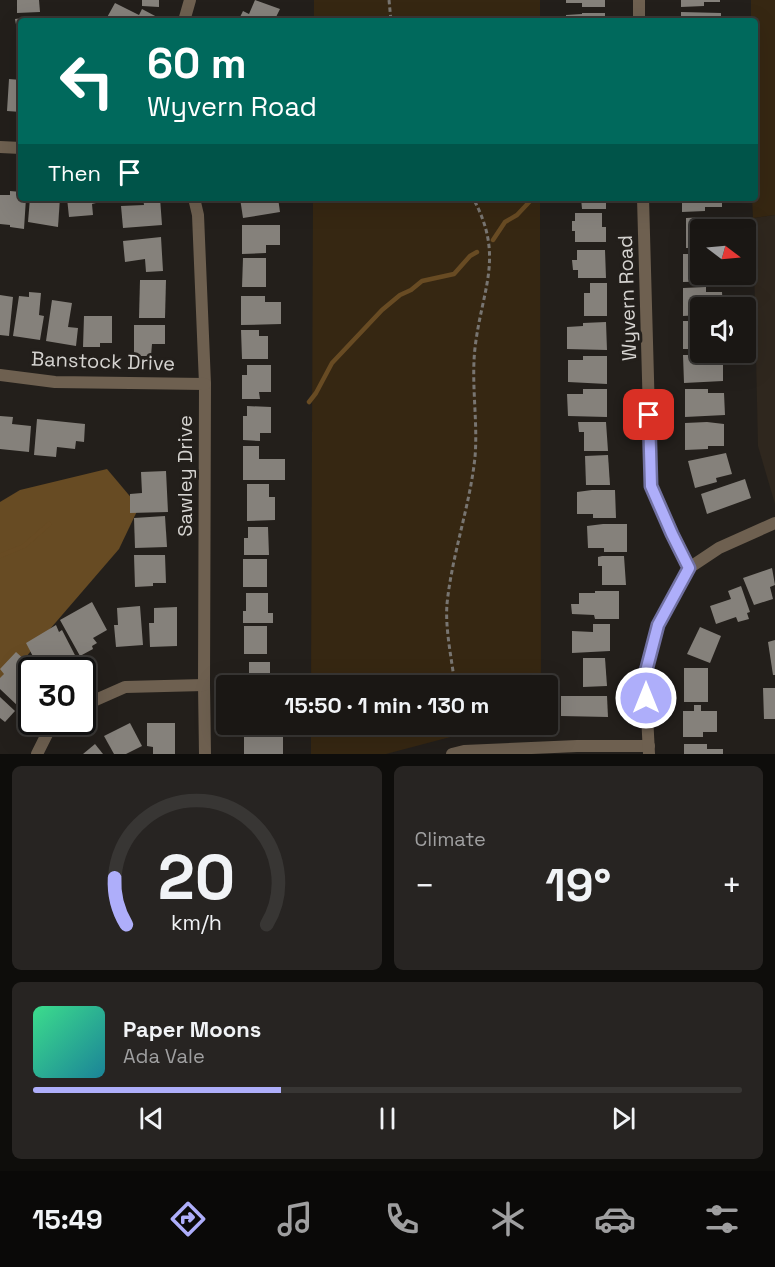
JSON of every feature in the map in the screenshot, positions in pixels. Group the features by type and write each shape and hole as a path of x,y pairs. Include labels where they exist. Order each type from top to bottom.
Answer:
{"street":[{"path":"185,18 190,0"},
{"path":"639,0 639,18"},
{"path":"0,147 18,148"},
{"name":"Sawley Drive","path":"195,201 198,215 205,384 204,685 206,754"},
{"name":"Wyvern Road","path":"644,201 651,486 689,568"},
{"name":"Banstock Drive","path":"0,375 56,382 205,384"},
{"path":"452,754 464,751 577,746 649,750 645,675 658,625 689,568 719,548 775,523"},
{"path":"96,700 124,687 204,685"},
{"path":"37,754 46,735"}],"path":[{"path":"389,0 391,18"},
{"path":"454,675 447,607 452,570 475,457 475,348 490,268 489,239 483,217 475,201"},
{"path":"463,735 464,745"}],"shaded area":[{"path":"314,0 540,0 540,18 314,18"},
{"path":"751,0 775,0 775,215 753,218 752,201 758,201 758,18 751,18"},
{"path":"313,201 540,201 541,675 311,675"},
{"path":"775,215 775,504 758,446 754,285 756,219 753,218"},
{"path":"107,469 139,507 119,549 26,657 18,657 18,666 0,687 0,502 20,490"},
{"path":"311,735 458,735 386,754 311,754"}],"building":[{"path":"17,0 39,0 40,12 17,13"},
{"path":"142,0 159,0 159,7 142,6"},
{"path":"255,0 280,9 276,18 240,18 243,11 249,14"},
{"path":"566,0 605,0 605,7 582,7 582,3 566,3"},
{"path":"681,0 720,0 720,2 704,2 704,6 681,7"},
{"path":"115,3 139,15 142,9 157,17 156,18 107,18"},
{"path":"681,12 721,13 721,18 681,18"},
{"path":"605,13 605,18 566,18 566,15"},
{"path":"15,19 18,19 18,36"},
{"path":"9,79 18,80 18,112 7,111"},
{"path":"10,191 18,192 18,201 26,201 24,229 0,224 0,195 10,195"},
{"path":"30,201 60,201 58,227 28,222"},
{"path":"67,201 96,201 92,204 93,215 69,217"},
{"path":"143,201 160,201 162,225 123,228 121,206 144,205"},
{"path":"240,201 278,201 280,212 243,218"},
{"path":"581,201 606,201 606,209 582,209"},
{"path":"682,201 722,201 722,207 705,207 705,211 682,212"},
{"path":"575,213 602,213 602,227 606,227 606,242 575,242 572,221 575,221"},
{"path":"706,217 706,219 690,219 690,248 686,248 686,218"},
{"path":"242,225 280,225 280,245 266,245 266,253 242,254"},
{"path":"161,237 163,271 146,272 145,259 125,262 123,241"},
{"path":"577,250 605,250 606,278 578,278 578,270 573,270 572,260 577,260"},
{"path":"683,254 690,254 690,282 683,282"},
{"path":"243,258 266,258 266,287 242,287"},
{"path":"140,280 166,280 165,318 139,318"},
{"path":"590,283 607,283 607,316 584,316 584,293 590,293"},
{"path":"706,287 706,292 722,292 722,297 690,297 690,316 683,316 683,288"},
{"path":"29,292 41,293 39,315 44,316 40,340 13,336 19,296 29,297"},
{"path":"0,295 13,297 9,336 0,335"},
{"path":"241,296 265,296 265,302 281,302 281,324 241,325"},
{"path":"52,300 72,303 68,327 78,328 76,346 46,341"},
{"path":"84,316 112,316 112,343 100,343 100,347 83,347"},
{"path":"683,321 690,321 690,349 683,349"},
{"path":"606,322 607,350 567,349 567,327 583,326 583,323"},
{"path":"134,325 165,325 165,344 152,344 151,356 134,356"},
{"path":"241,330 259,330 259,336 268,336 268,359 242,359"},
{"path":"683,355 690,355 690,363 723,363 723,381 684,383"},
{"path":"583,356 607,356 607,384 568,382 568,360 583,360"},
{"path":"247,365 271,365 271,392 259,392 260,399 242,399 242,375 247,375"},
{"path":"583,389 607,389 607,417 568,416 567,394 583,394"},
{"path":"685,389 708,389 708,393 724,393 725,415 685,417"},
{"path":"247,406 271,407 271,433 260,433 260,441 243,440 243,416 247,416"},
{"path":"0,416 13,417 12,424 31,426 29,452 0,449"},
{"path":"37,419 85,424 84,442 76,441 75,449 57,447 56,457 34,455"},
{"path":"578,422 606,422 608,451 584,451 584,432 579,432"},
{"path":"685,423 724,424 724,446 685,450"},
{"path":"243,446 259,446 259,459 285,459 285,480 243,480"},
{"path":"726,453 732,474 716,478 717,482 695,488 688,461"},
{"path":"608,455 610,485 586,485 585,456"},
{"path":"166,471 168,512 130,513 130,494 142,493 141,472"},
{"path":"745,479 751,498 707,514 701,494"},
{"path":"247,484 269,484 269,497 275,497 275,520 247,521"},
{"path":"615,490 616,518 593,518 593,514 577,514 577,492"},
{"path":"165,516 167,547 135,548 134,518"},
{"path":"627,524 627,552 604,552 604,548 588,548 587,526"},
{"path":"248,527 268,527 269,555 244,555 244,538 248,538"},
{"path":"134,555 165,555 166,583 135,587"},
{"path":"624,556 626,585 602,585 602,566 598,566 598,557"},
{"path":"243,559 267,559 267,587 243,587"},
{"path":"772,568 775,585 770,587 773,599 754,605 743,578"},
{"path":"741,586 750,612 747,613 749,619 738,622 736,617 716,624 710,606 731,599 728,591"},
{"path":"595,591 619,591 619,619 595,619 594,615 572,614 571,604 579,604 579,593 595,593"},
{"path":"246,593 268,593 268,613 273,613 273,623 243,623"},
{"path":"92,602 107,630 93,638 97,643 92,646 93,649 80,656 60,620"},
{"path":"140,606 143,645 116,647 114,625 118,625 117,608"},
{"path":"177,607 177,646 150,647 149,623 154,623 154,608"},
{"path":"593,624 610,624 610,651 572,653 572,631 593,632"},
{"path":"56,625 59,632 62,630 76,657 33,657 26,643"},
{"path":"244,626 267,626 267,654 244,654"},
{"path":"700,627 721,636 710,663 687,654"},
{"path":"775,640 775,675 773,675 768,642"},
{"path":"16,652 22,657 18,657 18,706 0,689 0,678 4,674 0,669"},
{"path":"583,658 605,658 607,686 583,687"},
{"path":"249,662 270,662 270,675 245,675 249,673"},
{"path":"684,668 708,668 708,702 684,702"},
{"path":"763,688 775,688 775,719 764,719"},
{"path":"561,696 607,696 608,717 561,716"},
{"path":"0,697 15,711 5,722 0,718"},
{"path":"694,705 701,705 701,711 717,711 717,732 703,732 703,737 683,737 683,711 694,711"},
{"path":"130,723 142,746 126,754 114,754 104,736"},
{"path":"147,723 175,723 175,754 153,754 153,747 147,746"},
{"path":"244,735 283,735 283,754 244,754"},
{"path":"95,744 103,754 83,754"},
{"path":"684,744 707,744 707,749 723,749 723,754 684,754"}],"waterway":[{"path":"493,240 505,222 517,215 530,201"},
{"path":"309,402 332,363 382,310 422,281 454,274 470,256 477,252"},
{"path":"0,556 24,546 49,524"}],"route":[{"path":"646,698 645,675 658,625 689,568 651,486 649,415"}]}
